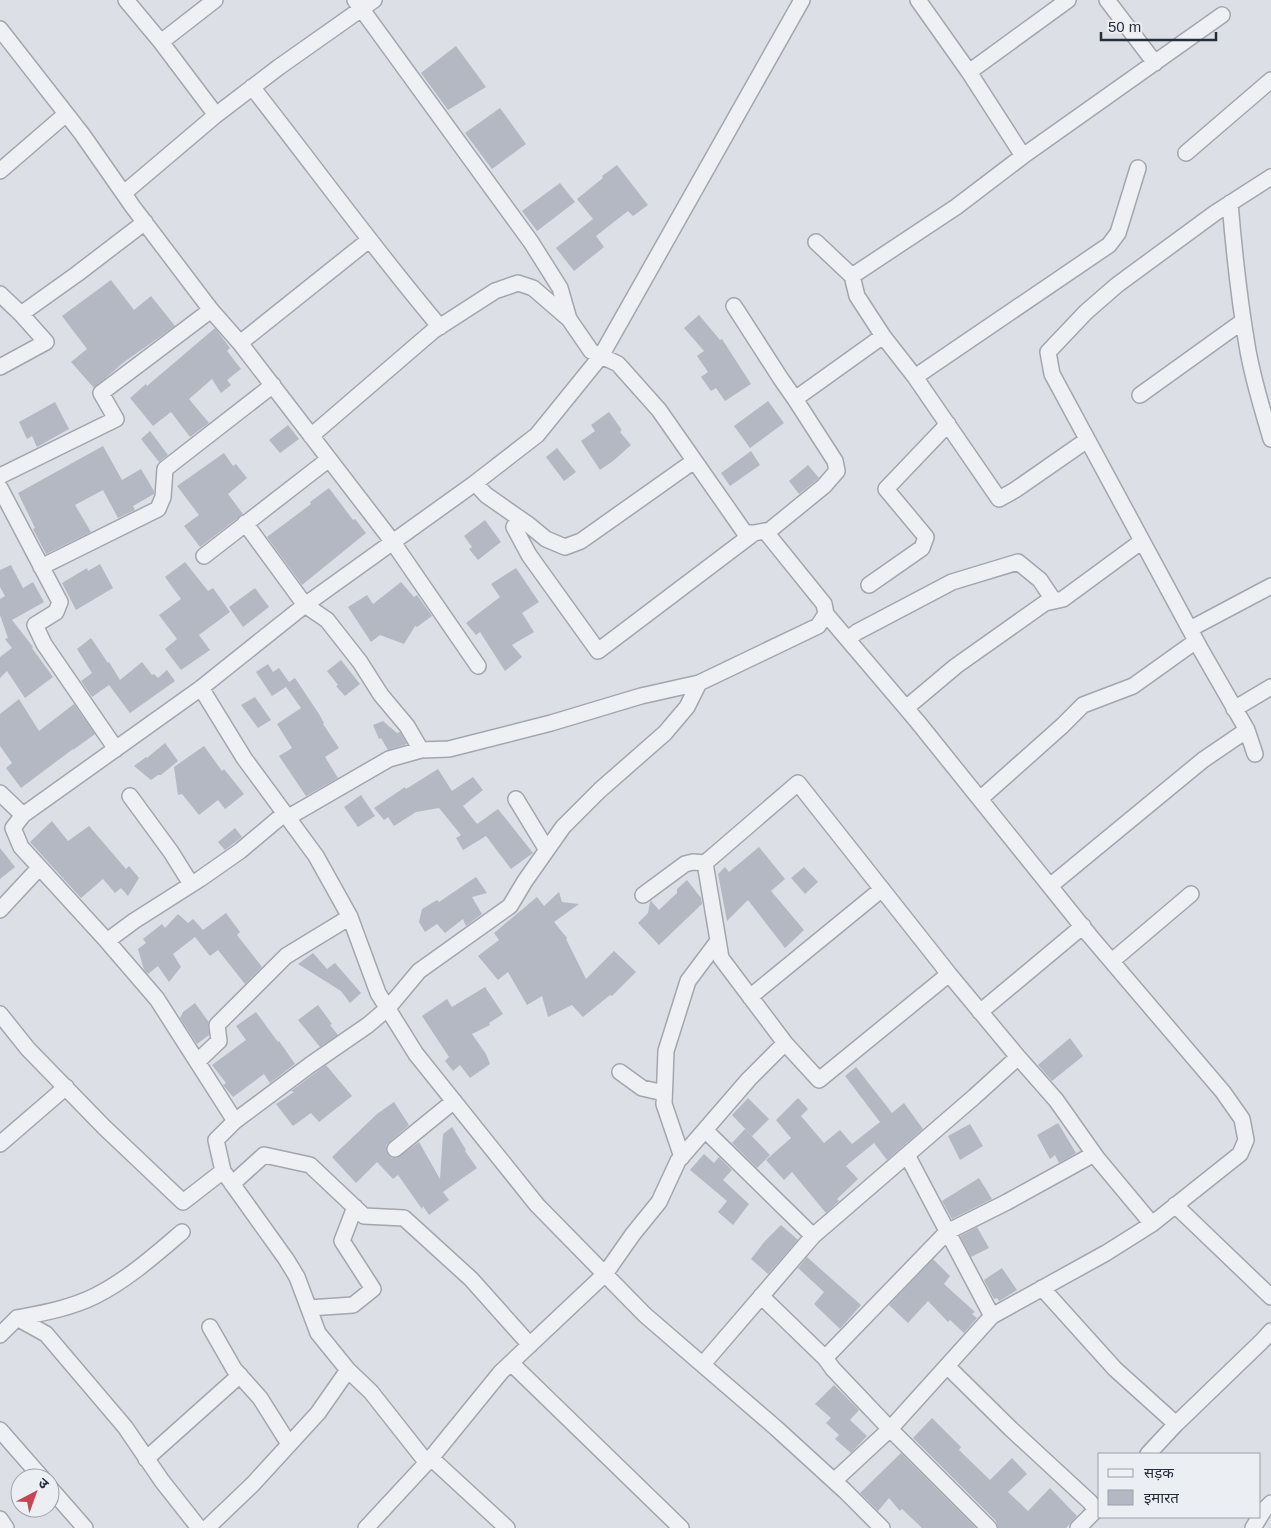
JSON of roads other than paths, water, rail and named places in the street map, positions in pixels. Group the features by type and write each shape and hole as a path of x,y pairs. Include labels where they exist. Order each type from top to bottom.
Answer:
{"street":[{"path":"126,0 161,42 216,115"},
{"path":"161,42 215,0"},
{"path":"235,1122 157,999 20,848 13,828 23,815 201,688 305,605 475,483 537,435 601,356 802,0"},
{"path":"918,0 969,72 1023,156"},
{"path":"969,72 1068,0"},
{"path":"1107,0 1155,63"},
{"path":"124,193 216,115 363,3 531,242 560,288 569,319"},
{"path":"852,276 956,207 1023,156 1222,15"},
{"path":"0,29 66,114 211,310 273,385 392,541 478,666"},
{"path":"1186,153 1271,80"},
{"path":"252,87 440,327"},
{"path":"0,171 66,114"},
{"path":"915,377 1109,245 1118,233 1138,168"},
{"path":"1255,754 1247,730 1193,635 1052,374 1048,352 1086,312 1117,285 1215,213 1271,177"},
{"path":"1230,203 1236,268 1247,346 1271,438"},
{"path":"21,314 78,274 145,222"},
{"path":"240,343 370,240"},
{"path":"816,242 852,276 857,296 883,336 915,377 999,499 1087,440"},
{"path":"311,436 440,327 495,291 518,283 533,288 569,319 591,351 618,364 659,410 745,533 770,530 824,486 836,471 835,462 734,306"},
{"path":"0,294 46,342 0,367"},
{"path":"0,476 116,419 101,393 211,310"},
{"path":"1140,395 1243,321"},
{"path":"795,399 883,336"},
{"path":"42,567 158,510 163,498 165,469 273,385"},
{"path":"869,585 922,548 926,537 886,489 948,424"},
{"path":"204,556 329,459"},
{"path":"475,483 486,495 546,539 565,547 582,541 694,461"},
{"path":"0,488 60,602 56,612 35,625 44,644 116,749"},
{"path":"519,518 514,527 528,555 598,652 759,532"},
{"path":"245,523 305,605 328,620 360,662 381,695 407,726 421,750"},
{"path":"759,532 824,604 826,614 906,708 1112,961 1223,1092 1242,1118 1246,1140 1240,1154 1152,1224 1106,1253 992,1316 890,1429 834,1481"},
{"path":"906,708 956,666 1045,603 1063,599 1142,541"},
{"path":"848,639 857,632 952,582 1018,562 1040,580 1054,601"},
{"path":"980,798 1062,726 1083,704 1133,686 1193,635 1271,586"},
{"path":"107,942 134,921 240,851 286,816 389,759 421,750 449,749 551,724 640,696 699,683 818,626 826,614"},
{"path":"507,1528 429,1460 371,1392 348,1370 318,1333 297,1277 223,1171 216,1140 235,1122 302,1070 368,1025 388,1008 419,971 510,906 562,828 600,790 664,732 687,707 699,683"},
{"path":"1234,709 1271,687"},
{"path":"201,688 244,758 316,856 350,916 378,993 416,1054 537,1205 645,1315 776,1428 882,1528"},
{"path":"1050,886 1203,760 1247,730"},
{"path":"643,895 684,864 693,862 705,863 798,783 948,974 1056,1100 1094,1154 1152,1224"},
{"path":"0,793 23,815"},
{"path":"130,796 192,884"},
{"path":"516,800 547,850"},
{"path":"705,863 721,958 785,1043 819,1080 948,974"},
{"path":"0,910 40,868"},
{"path":"750,997 882,888"},
{"path":"1112,961 1191,894"},
{"path":"198,1061 219,1041 217,1025 286,956 350,916"},
{"path":"980,1012 1083,926"},
{"path":"682,1156 664,1104 666,1051 688,981 718,941"},
{"path":"0,1014 28,1049 104,1127 183,1202 223,1171"},
{"path":"366,1528 429,1460 500,1372 605,1274 658,1202 678,1161 749,1079 785,1043"},
{"path":"703,1364 813,1236 1018,1057"},
{"path":"620,1072 642,1088 664,1093"},
{"path":"0,1144 66,1087"},
{"path":"395,1149 454,1101"},
{"path":"705,1130 813,1236"},
{"path":"825,1358 947,1232 1007,1202 1094,1154"},
{"path":"232,1184 264,1155 310,1165 364,1216 404,1218 471,1279 530,1345"},
{"path":"907,1155 992,1316"},
{"path":"1175,1206 1270,1294"},
{"path":"309,1308 353,1305 373,1289 342,1241 355,1207"},
{"path":"0,1335 17,1318 56,1311 95,1296 140,1267 182,1232"},
{"path":"1042,1288 1115,1369 1176,1424"},
{"path":"761,1296 825,1358 832,1369 988,1528"},
{"path":"17,1318 46,1334 125,1427 162,1481 199,1528"},
{"path":"210,1327 234,1369 260,1398 289,1444"},
{"path":"1149,1453 1271,1331"},
{"path":"511,1363 681,1528"},
{"path":"947,1366 1011,1429 1098,1508 1078,1528"},
{"path":"206,1528 252,1484 318,1413 348,1370"},
{"path":"146,1458 240,1375"},
{"path":"0,1430 33,1468"},
{"path":"60,1499 85,1528"},
{"path":"1261,1515 1271,1503"},
{"path":"0,1519 6,1528"}]}
